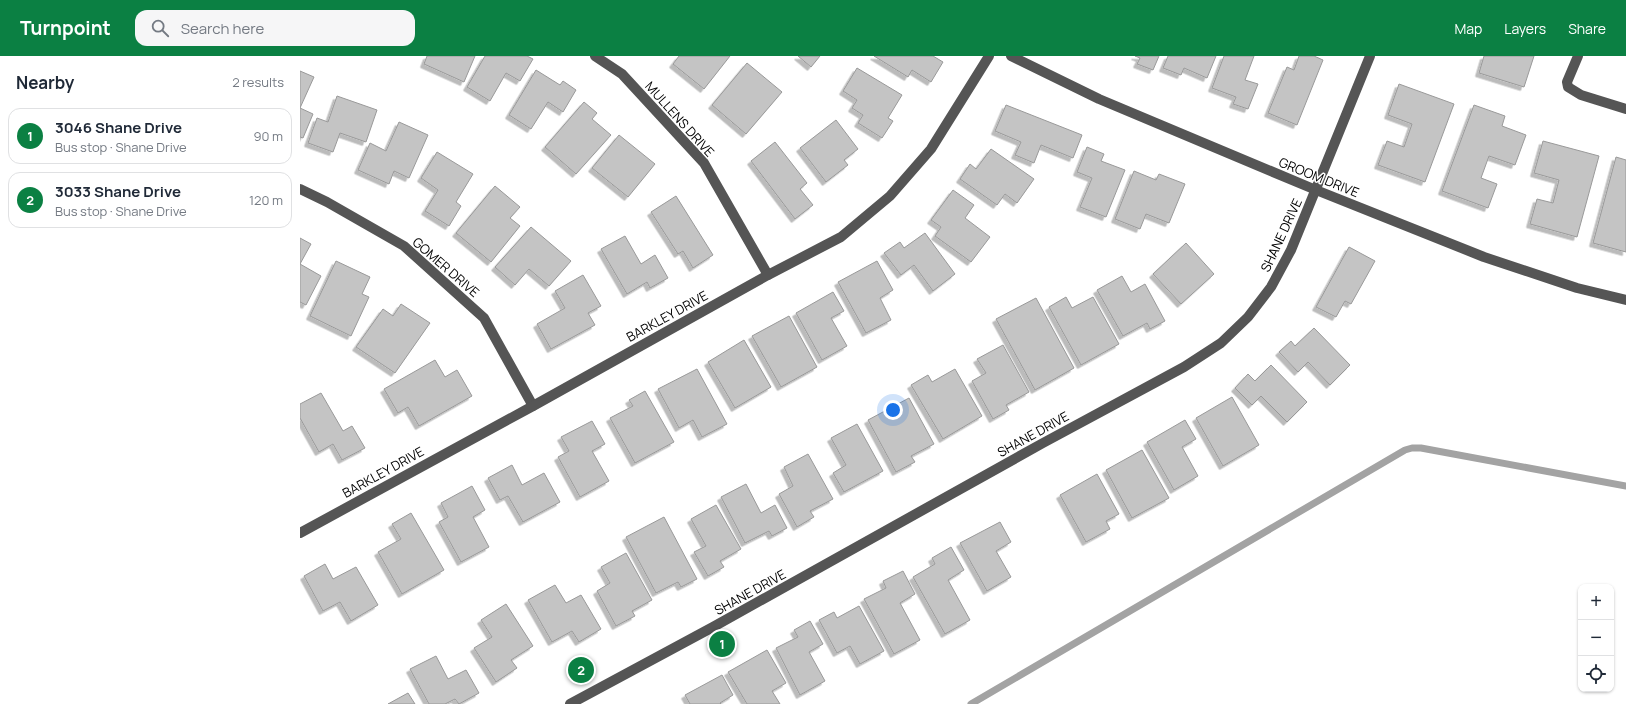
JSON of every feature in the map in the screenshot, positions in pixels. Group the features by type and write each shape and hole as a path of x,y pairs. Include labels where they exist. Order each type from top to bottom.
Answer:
{"street":[{"name":"MULLENS DRIVE","path":"595,56 622,74 704,163 768,274"},
{"name":"BARKLEY DRIVE","path":"300,533 533,406 768,274 841,237 890,196 932,149 989,56"},
{"name":"GROOM DRIVE","path":"1011,56 1099,99 1316,190 1484,256 1577,288 1626,300"},
{"name":"SHANE DRIVE","path":"570,704 713,627 1030,450 1184,367 1222,343 1248,317 1271,287 1291,250 1370,56"},
{"path":"1578,56 1567,82 1568,87 1581,95 1626,109"},
{"name":"GOMER DRIVE","path":"300,189 327,202 404,246 484,318 533,406"}],"building":[{"path":"427,56 475,56 464,82 424,64"},
{"path":"485,56 527,56 533,59 520,81 506,73 490,101 467,87"},
{"path":"679,56 730,56 704,89 673,64"},
{"path":"798,56 820,56 811,67"},
{"path":"874,56 933,56 943,62 931,82 912,70 908,77"},
{"path":"1135,56 1159,56 1153,70 1137,64 1140,58"},
{"path":"1168,56 1216,56 1207,78 1184,68 1181,75 1163,68"},
{"path":"1224,56 1254,56 1245,80 1258,84 1248,109 1233,104 1236,97 1212,88"},
{"path":"1299,56 1314,56 1323,60 1297,125 1268,113 1287,67 1294,70"},
{"path":"1484,56 1534,56 1524,87 1479,73"},
{"path":"747,63 782,92 746,134 712,105"},
{"path":"857,68 902,95 888,118 893,121 882,138 858,123 863,115 852,108 857,100 843,91"},
{"path":"536,70 560,85 563,81 576,90 563,112 548,102 531,129 509,115"},
{"path":"300,71 314,77 300,108"},
{"path":"1399,84 1454,104 1425,182 1378,165 1387,141 1404,147 1412,124 1388,115"},
{"path":"337,96 377,110 366,142 340,133 333,152 308,143 317,118 328,122"},
{"path":"584,102 597,113 592,119 611,135 576,174 545,147"},
{"path":"1006,105 1082,135 1073,158 1041,145 1034,163 1015,155 1021,142 995,131"},
{"path":"1474,105 1505,116 1502,126 1526,135 1515,165 1489,156 1481,178 1497,184 1488,208 1442,191"},
{"path":"300,108 313,114 303,138 300,137"},
{"path":"836,120 858,149 844,160 848,165 826,182 800,148"},
{"path":"399,122 428,135 409,178 394,171 389,184 358,170 370,143 386,151"},
{"path":"619,135 655,164 628,197 592,168"},
{"path":"1543,141 1599,156 1577,237 1530,224 1537,199 1553,203 1559,180 1534,173"},
{"path":"775,142 807,183 800,189 813,205 795,219 751,161"},
{"path":"1087,147 1104,154 1101,161 1125,170 1106,217 1080,207 1092,178 1077,172"},
{"path":"991,149 1034,179 1017,203 1005,194 997,205 960,179 970,164 976,169"},
{"path":"437,152 473,174 456,202 461,206 449,226 425,211 438,190 421,178"},
{"path":"1616,157 1626,160 1626,252 1593,243"},
{"path":"1134,171 1156,180 1159,174 1185,184 1169,223 1146,214 1140,229 1115,219"},
{"path":"495,186 520,207 510,218 520,226 491,262 456,233"},
{"path":"953,190 974,205 965,218 990,237 971,262 935,236 941,227 931,220"},
{"path":"676,196 713,255 693,268 683,251 678,254 651,212"},
{"path":"531,227 571,261 549,286 529,269 515,285 495,267"},
{"path":"925,233 955,274 933,291 914,265 901,275 884,253 900,242 904,248"},
{"path":"625,236 641,264 655,255 668,278 650,288 647,282 627,294 601,249"},
{"path":"300,238 311,244 300,264"},
{"path":"1186,243 1214,274 1181,304 1153,274"},
{"path":"1349,247 1375,261 1351,304 1345,301 1336,317 1316,307"},
{"path":"336,261 370,277 362,294 369,297 351,336 310,316"},
{"path":"877,261 893,290 880,298 891,320 866,333 838,282"},
{"path":"300,264 321,276 306,305 300,302"},
{"path":"583,275 601,306 588,313 595,325 551,349 537,324 565,308 555,291"},
{"path":"1122,276 1131,292 1145,284 1165,321 1150,329 1147,323 1123,336 1097,290"},
{"path":"833,292 844,311 831,318 847,346 822,360 796,313"},
{"path":"1066,297 1072,308 1093,297 1119,344 1081,365 1049,307"},
{"path":"1036,298 1074,368 1035,390 996,319"},
{"path":"401,304 430,323 395,373 356,347 383,309 393,316"},
{"path":"789,316 817,367 781,387 752,336"},
{"path":"1314,328 1350,365 1330,385 1308,362 1298,372 1279,352 1291,341 1295,346"},
{"path":"744,340 771,387 735,408 708,362"},
{"path":"1003,345 1029,392 1006,405 1009,410 993,419 972,381 986,373 977,359"},
{"path":"435,360 445,377 457,370 472,396 419,426 408,407 398,413 384,389"},
{"path":"1271,365 1307,402 1287,422 1261,396 1252,405 1235,388 1248,374 1255,381"},
{"path":"697,369 727,424 702,437 693,420 679,428 658,389"},
{"path":"955,369 982,416 943,439 911,385 928,375 932,382"},
{"path":"645,391 674,442 635,463 610,418 633,406 629,400"},
{"path":"321,393 343,431 352,426 365,448 342,460 333,444 319,452 300,418 300,404"},
{"path":"1232,397 1259,445 1223,466 1196,418"},
{"path":"909,398 934,444 911,456 915,462 896,472 868,420"},
{"path":"1185,420 1196,439 1182,447 1198,476 1174,490 1147,442"},
{"path":"592,421 605,444 592,451 609,481 580,497 558,457 569,451 561,437"},
{"path":"857,424 883,471 844,492 833,473 846,465 831,438"},
{"path":"1142,450 1169,498 1132,518 1106,470"},
{"path":"808,454 833,499 810,511 814,517 797,527 779,494 793,486 784,467"},
{"path":"512,465 522,485 544,473 560,502 523,522 508,496 500,500 488,478"},
{"path":"1097,474 1119,514 1106,521 1110,529 1086,542 1060,495"},
{"path":"746,484 761,513 775,505 787,528 772,536 769,531 745,543 721,497"},
{"path":"472,486 485,510 473,517 489,547 461,562 439,522 448,517 441,503"},
{"path":"716,505 741,549 720,561 724,567 708,576 694,552 706,546 691,519"},
{"path":"411,513 444,570 402,594 378,552 401,539 392,524"},
{"path":"664,517 697,579 681,587 678,582 656,593 626,537"},
{"path":"1000,522 1011,542 996,551 1011,577 987,591 960,543"},
{"path":"951,547 964,570 948,580 970,620 945,634 913,577 935,564 932,558"},
{"path":"626,553 652,600 632,611 635,616 616,626 597,591 610,583 601,567"},
{"path":"325,564 333,579 356,567 378,605 351,621 340,602 323,611 304,576"},
{"path":"903,571 915,594 900,603 920,640 894,654 864,599 886,588 883,581"},
{"path":"555,585 566,603 581,595 601,629 579,642 572,631 552,642 528,600"},
{"path":"506,604 533,646 511,660 517,668 496,682 474,648 492,637 481,620"},
{"path":"859,606 884,651 860,664 850,646 837,653 819,620 834,612 837,618"},
{"path":"810,621 823,644 809,652 825,681 800,695 776,648 798,637 794,630"},
{"path":"767,650 786,683 772,691 780,704 747,704 728,672"},
{"path":"436,656 448,679 466,670 479,693 459,704 455,699 445,704 429,704 410,669"},
{"path":"722,675 733,695 720,703 721,704 690,704 685,695"},
{"path":"408,693 415,704 388,704"}],"waterway":[{"path":"971,704 1405,450 1421,448 1626,486"}],"place":[{"name":"3046 Shane Drive","path":"722,644"},
{"name":"3033 Shane Drive","path":"581,670"}]}
